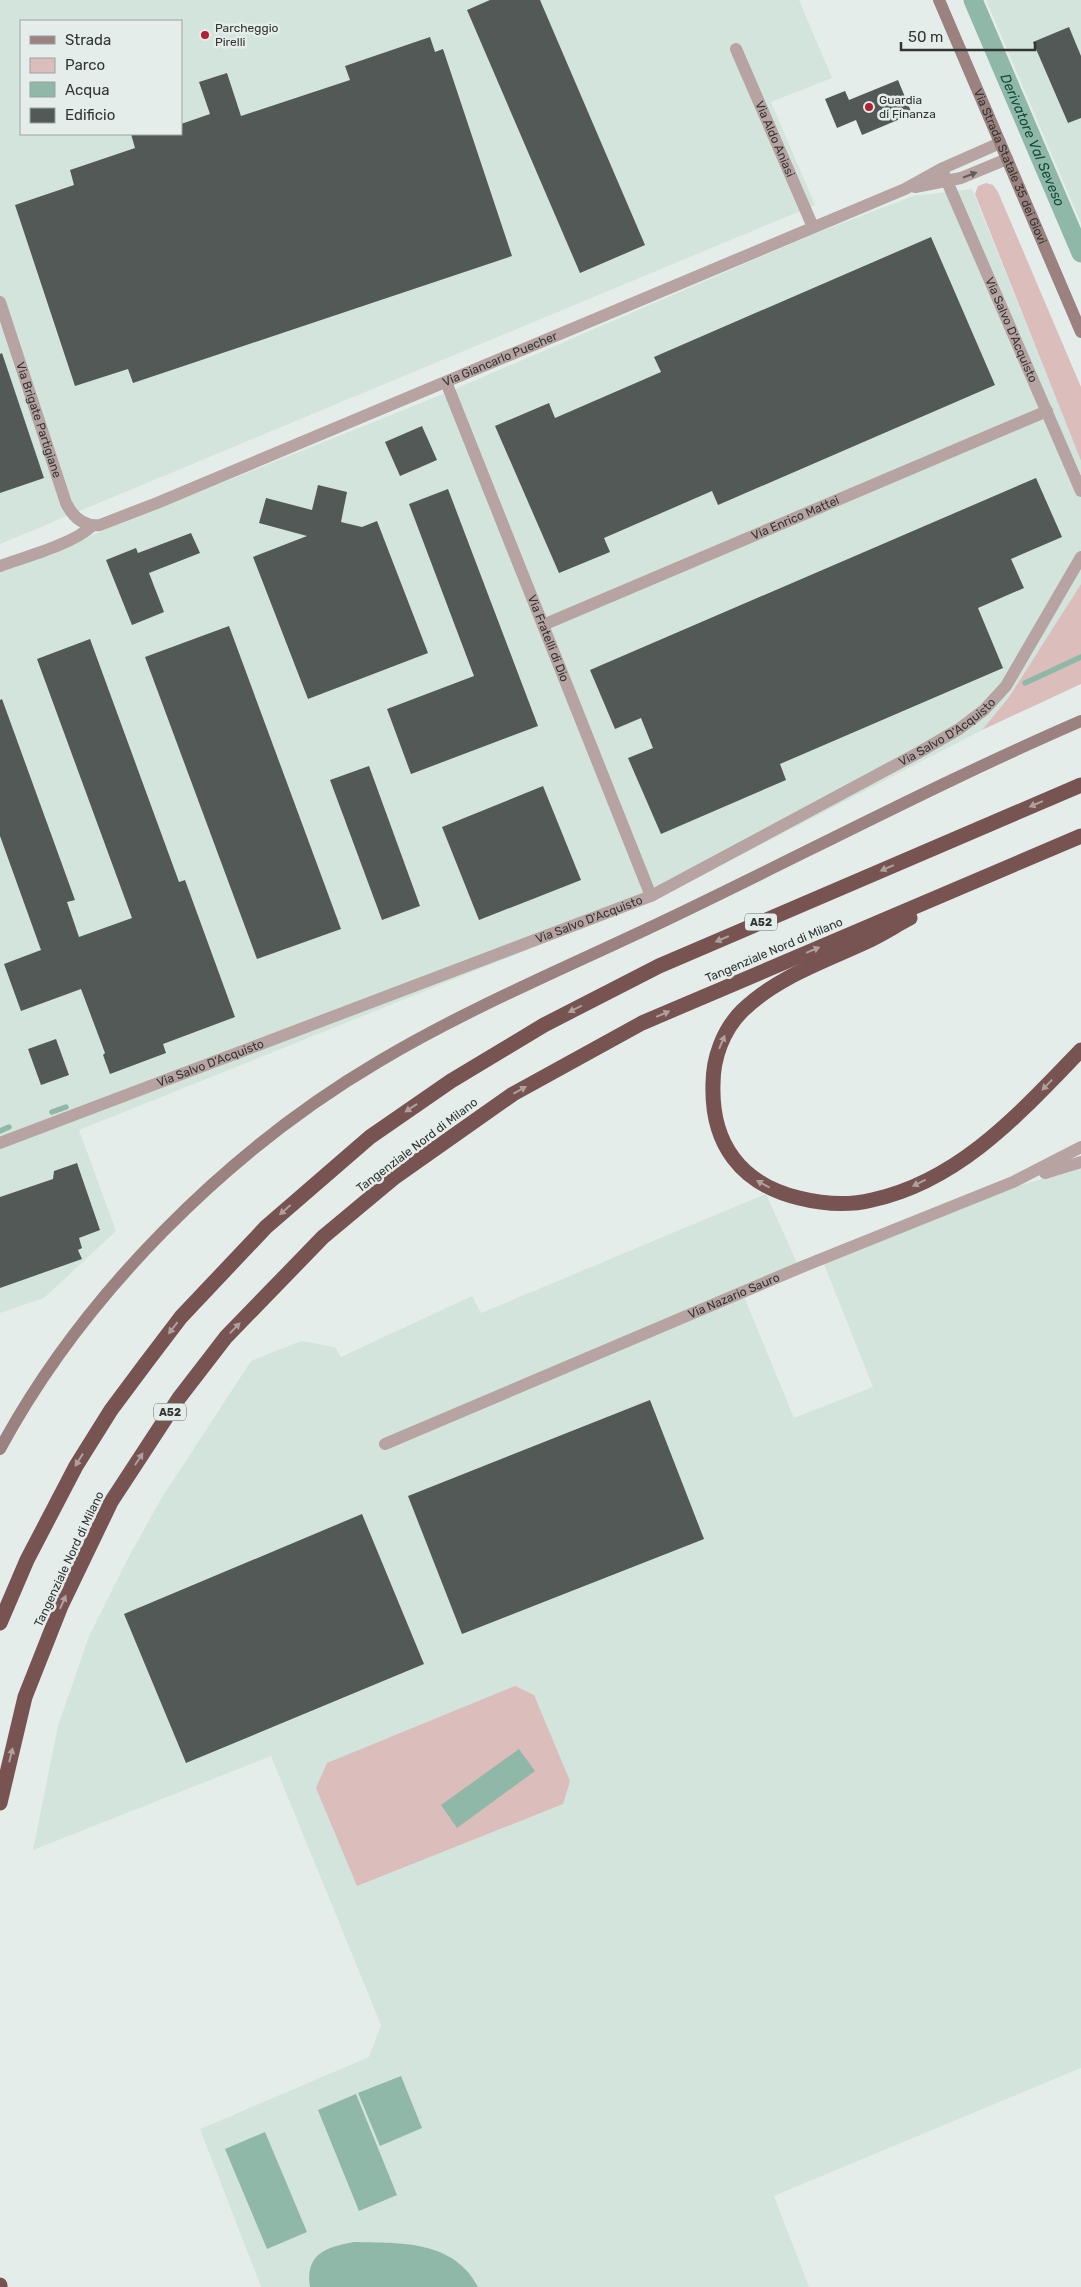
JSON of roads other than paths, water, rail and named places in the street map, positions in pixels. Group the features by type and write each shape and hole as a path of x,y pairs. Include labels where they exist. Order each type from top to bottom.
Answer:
{"highway":[{"name":"A52","path":"0,1622 27,1560 76,1466 111,1410 181,1318 266,1227 370,1137 451,1081 544,1024 659,966 1081,785"},
{"name":"Tangenziale Nord di Milano","path":"0,1803 25,1696 61,1606 111,1502 179,1398 226,1337 324,1237 395,1177 513,1094 642,1023 1081,836"},
{"path":"1006,868 868,941 801,971 771,987 741,1012 720,1046 713,1075 713,1105 721,1137 728,1152 748,1175 781,1193 828,1204 872,1200 912,1187 948,1169 977,1150 1023,1110 1081,1050"}],"main road":[{"name":"Via Strada Statale 35 dei Giovi","path":"939,0 1081,332"},
{"path":"0,1449 13,1425 80,1326 160,1234 235,1164 306,1107 379,1061 514,991 667,920 926,792 1081,721"}],"street":[{"name":"Via Aldo Aniasi","path":"736,50 813,228"},
{"name":"Via Giancarlo Puecher","path":"0,566 66,541 92,526 110,523 813,228 905,189 942,169 1000,143"},
{"name":"Via Giancarlo Puecher","path":"905,189 947,182 975,173 1007,159"},
{"name":"Via Salvo D'Acquisto","path":"942,169 1081,491"},
{"name":"Via Brigate Partigiane","path":"0,302 66,503 76,518 92,526"},
{"name":"Via Fratelli di Dio","path":"446,382 650,896"},
{"name":"Via Enrico Mattei","path":"543,626 1047,411"},
{"name":"Via Salvo D'Acquisto","path":"0,1143 650,896 916,754 959,729 984,710 1006,686 1081,558"},
{"name":"Via Nazario Sauro","path":"386,1444 804,1266 1013,1182 1081,1148"},
{"path":"1013,1182 1081,1162"}],"water":[{"path":"519,1749 535,1771 457,1828 441,1805"},
{"path":"401,2076 422,2128 380,2146 358,2093"},
{"path":"356,2094 397,2195 359,2211 318,2110"},
{"path":"265,2132 307,2232 267,2249 225,2149"},
{"path":"354,2242 407,2244 440,2252 455,2260 468,2272 478,2287 310,2287 309,2276 314,2260 326,2250"}],"waterway":[{"name":"Derivatore Val Seveso","path":"973,0 1081,253"},
{"path":"1025,683 1081,657"},
{"path":"52,1112 66,1107"},
{"path":"0,1131 9,1127"}],"place":[{"name":"Parcheggio Pirelli","path":"205,35"},
{"name":"Guardia di Finanza","path":"869,107"}]}
